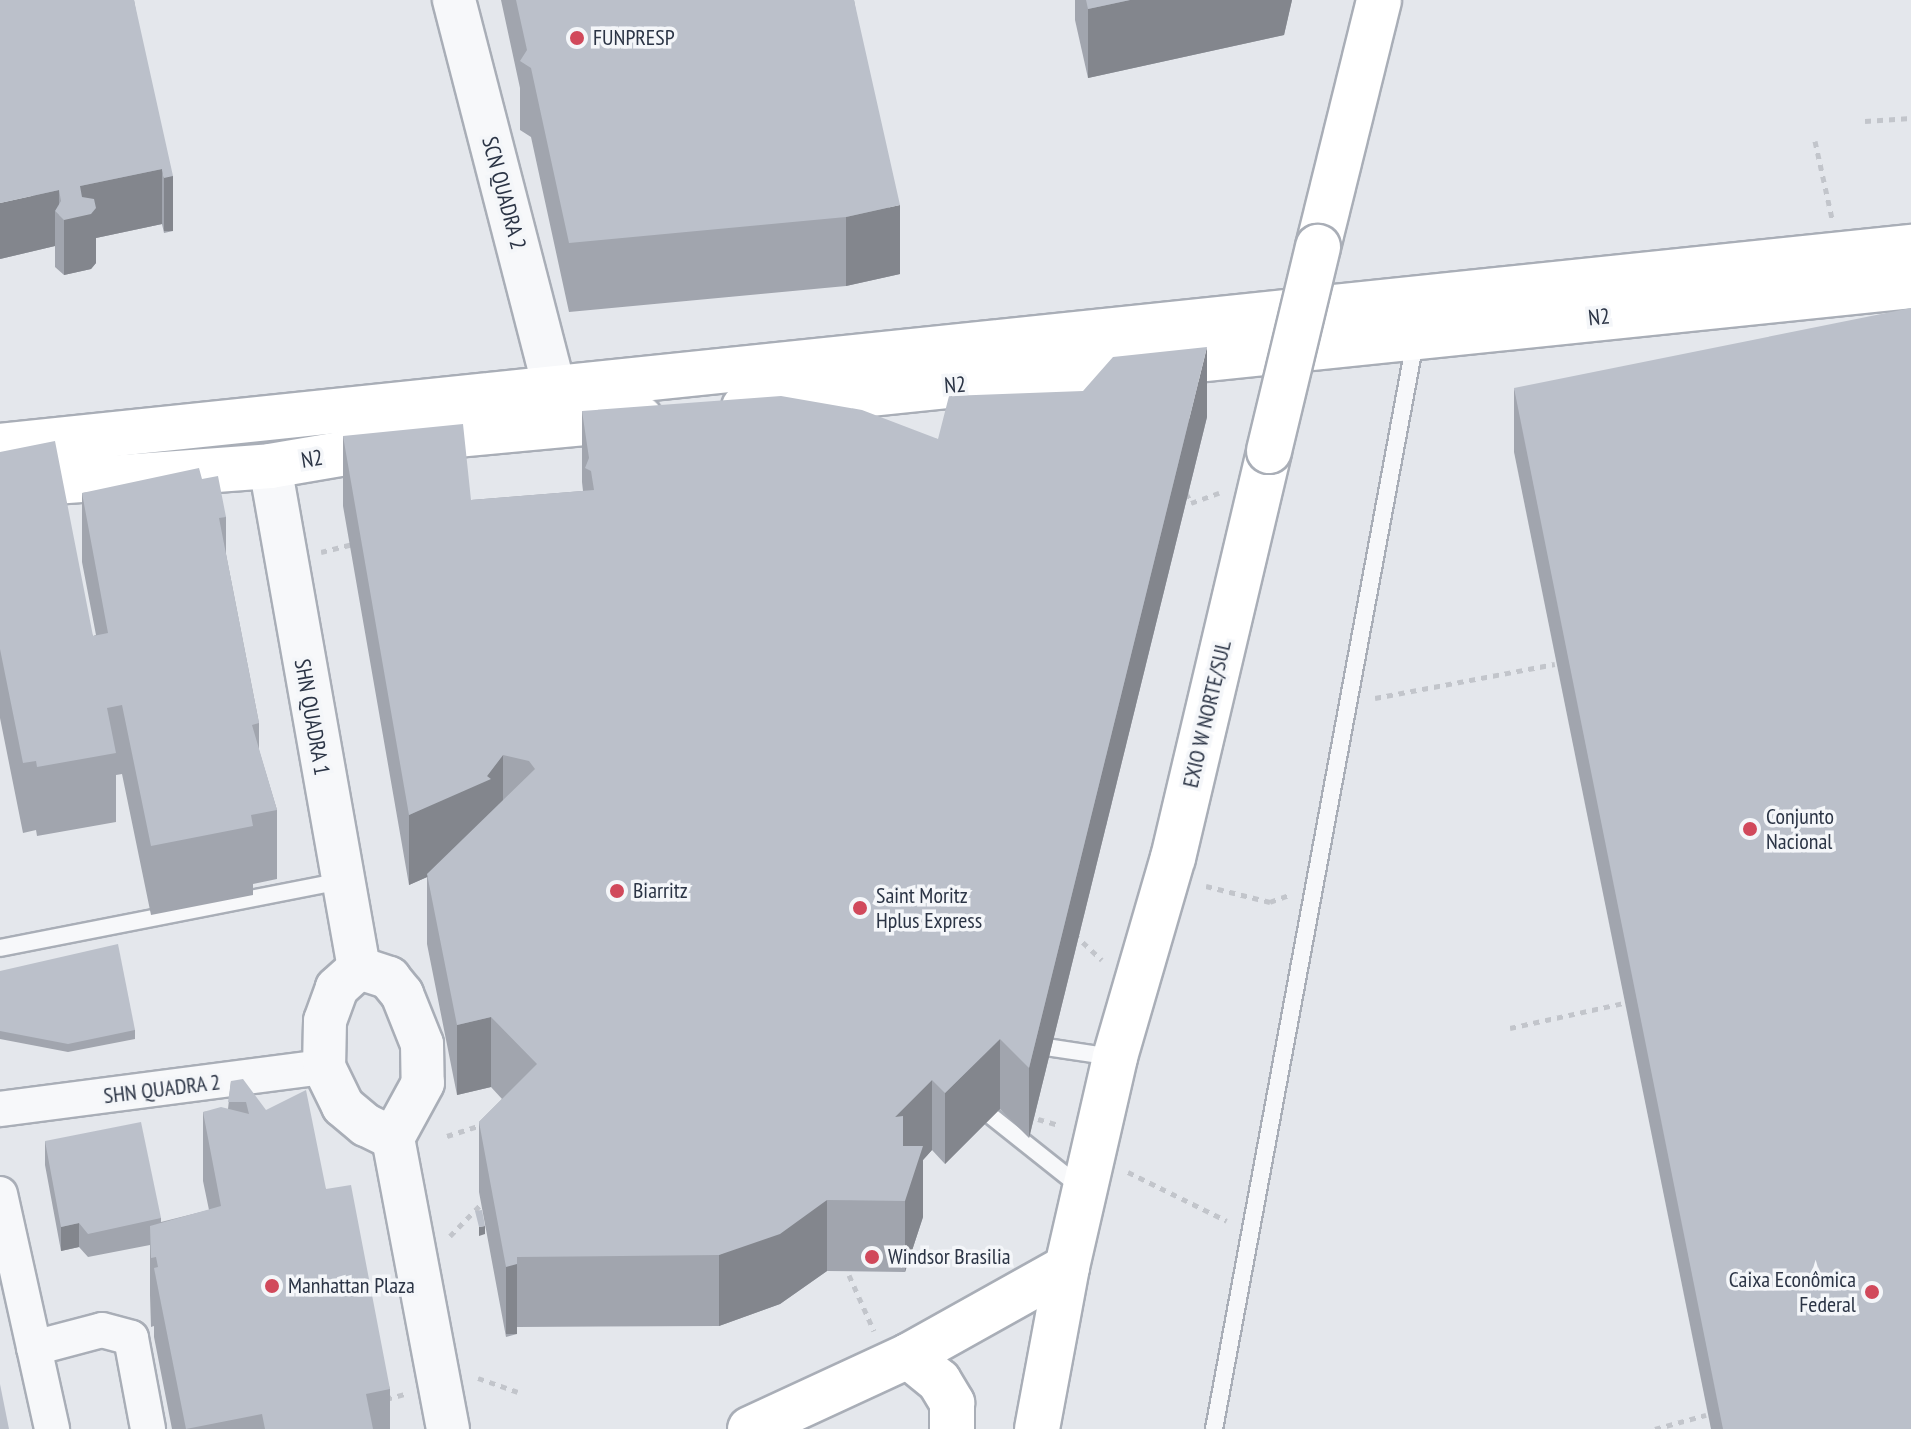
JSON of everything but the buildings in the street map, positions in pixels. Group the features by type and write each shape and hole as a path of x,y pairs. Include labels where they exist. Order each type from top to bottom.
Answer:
{"main road":[{"name":"EXIO W NORTE/SUL","path":"1037,1429 1067,1267 1103,1179 1115,1057 1173,858 1379,0"},
{"name":"N2","path":"0,486 270,466 446,436 914,388 992,373 1420,317 1911,247"},
{"name":"N2","path":"0,446 554,386 992,373 1039,350 1058,332 1420,317 1911,286"},
{"path":"446,436 524,416 545,403 554,386 583,401 683,414"},
{"path":"115,435 174,446 236,442 253,448 270,466 281,445 301,432 353,423 392,404"},
{"path":"750,1429 892,1346 1067,1267"},
{"path":"892,1346 939,1381 952,1403 952,1429"}],"street":[{"name":"SCN QUADRA 2","path":"454,0 554,386"},
{"name":"SHN QUADRA 1","path":"270,466 359,968"},
{"path":"393,1138 366,1125 343,1106 324,1067 325,1021 337,988 359,968 389,978 396,986 422,1044 423,1083 393,1138 448,1429"},
{"name":"SHN QUADRA 2","path":"0,1109 324,1067"},
{"path":"0,1194 52,1429"},
{"path":"34,1348 102,1330 131,1338 148,1429"}],"lane":[{"path":"1214,1429 1420,317"},
{"path":"0,948 342,881"},
{"path":"1046,1047 1115,1057"},
{"path":"958,1089 1103,1179"}],"path":[{"path":"1865,121 1911,118"},
{"path":"1815,141 1833,220"},
{"path":"1179,478 1191,503 1232,489"},
{"path":"312,554 358,543"},
{"path":"1347,704 1555,664"},
{"path":"1197,884 1270,902"},
{"path":"1064,924 1108,967"},
{"path":"1510,1028 1624,1003"},
{"path":"1032,1118 1068,1127"},
{"path":"447,1136 495,1120"},
{"path":"1103,1179 1214,1215"},
{"path":"446,1240 489,1196"},
{"path":"849,1275 892,1346"},
{"path":"473,1376 518,1392"},
{"path":"386,1399 406,1394"},
{"path":"1655,1429 1706,1415"}],"place":[{"name":"FUNPRESP","path":"577,38"},
{"name":"Conjunto Nacional","path":"1750,829"},
{"name":"Biarritz","path":"617,891"},
{"name":"Saint Moritz Hplus Express","path":"860,908"},
{"name":"Windsor Brasilia","path":"872,1257"},
{"name":"Manhattan Plaza","path":"272,1286"},
{"name":"Caixa Econômica Federal","path":"1872,1292"}]}
